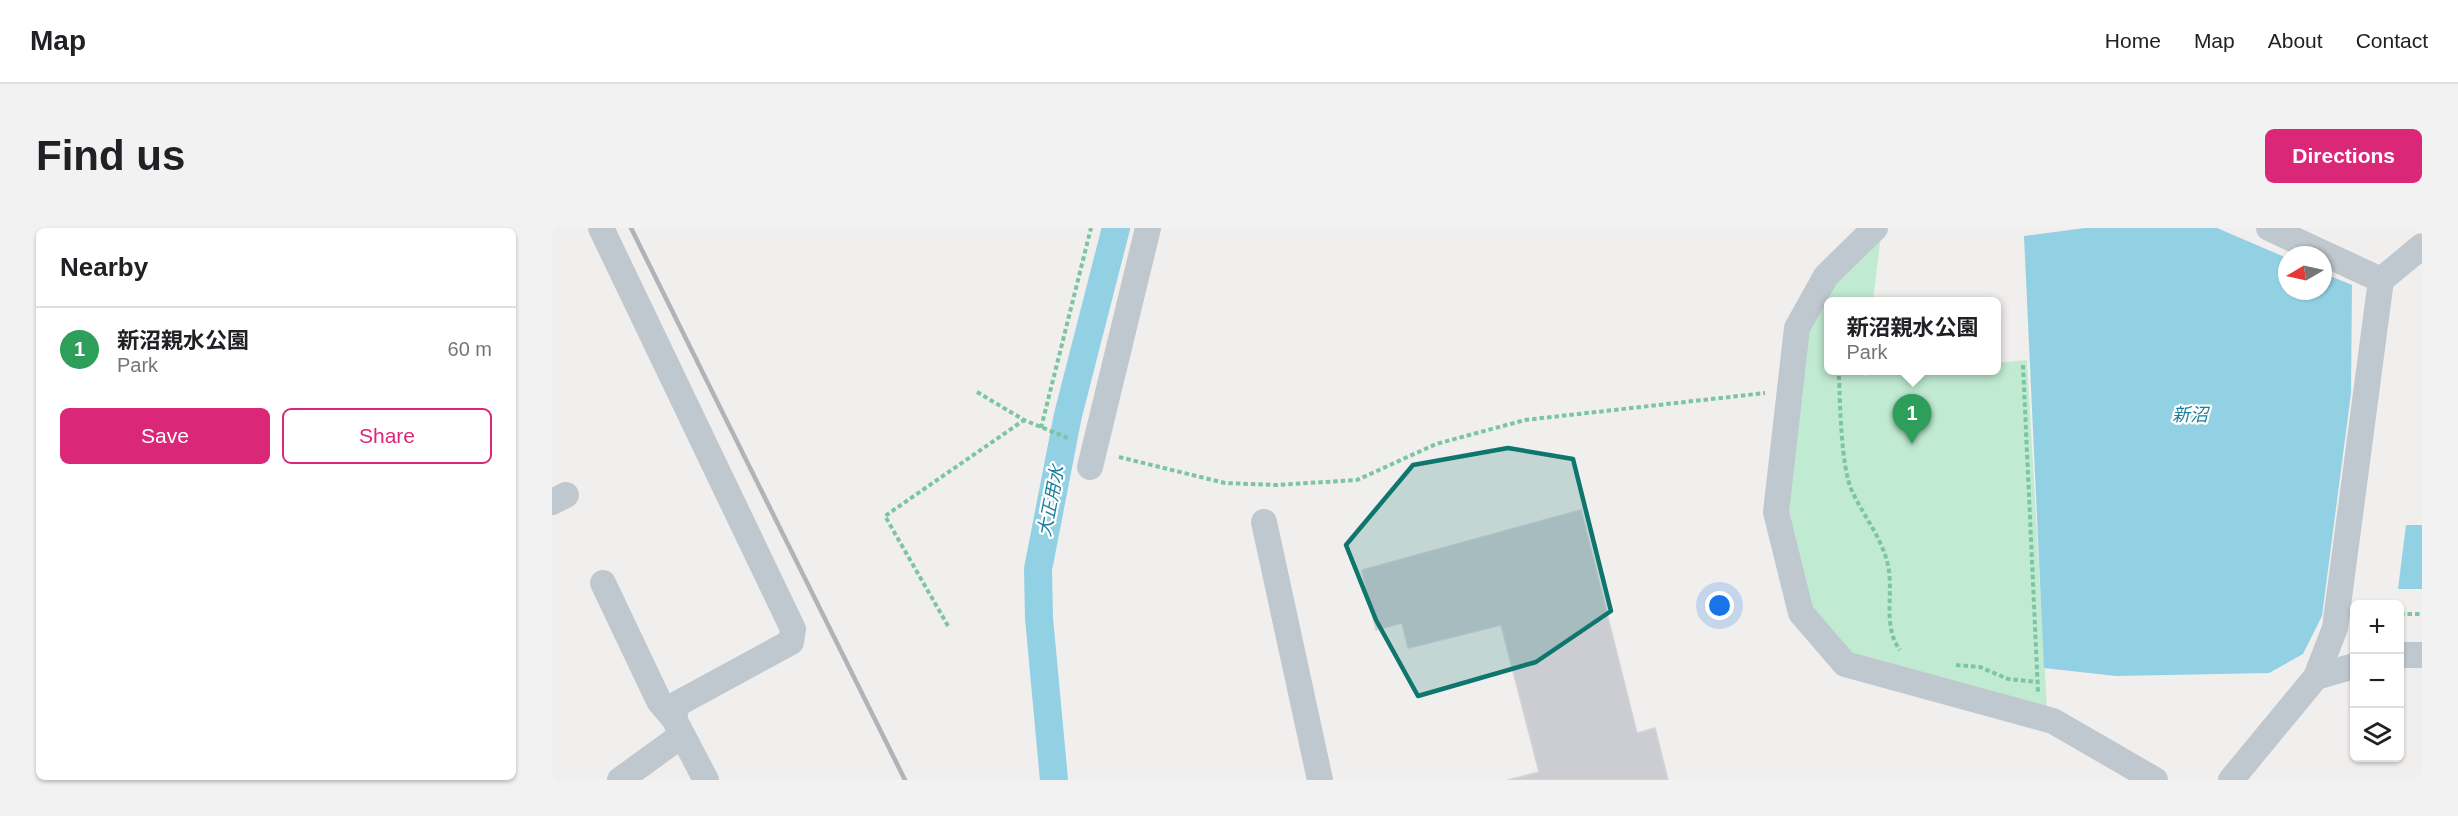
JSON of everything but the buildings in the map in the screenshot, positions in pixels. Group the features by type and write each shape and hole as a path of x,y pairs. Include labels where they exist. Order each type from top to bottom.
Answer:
{"street":[{"path":"601,228 793,629 790,642 676,704 678,727"},
{"path":"1089,453 1149,228"},
{"path":"1875,228 1826,276 1797,328 1776,512 1801,614 1845,664 2053,721 2155,780"},
{"path":"2269,228 2380,280"},
{"path":"2231,780 2316,678 2335,628 2380,280 2422,246"},
{"path":"1264,522 1320,780"},
{"path":"603,583 659,702 678,727 706,780"},
{"path":"2404,656 2422,655"},
{"path":"2316,678 2350,668"},
{"path":"620,780 678,727"}],"path":[{"path":"1041,428 1091,228"},
{"path":"1950,665 1980,668 2008,679 2038,682 2023,365"},
{"path":"1839,376 1842,432 1851,488 1881,539 1889,568 1890,631 1899,650 1909,654"},
{"path":"978,392 1024,420 1089,453 1225,483 1276,485 1357,480 1436,444 1525,420 1790,390"},
{"path":"948,626 885,516 1024,420"},
{"path":"2404,614 2422,614"}],"highlighted area":[{"path":"1508,448 1573,459 1611,611 1536,662 1418,696 1376,620 1346,545 1413,465"}],"green space":[{"path":"1881,235 1873,297 1824,297 1824,375 2001,375 2001,363 2027,360 2047,709 1850,657 1811,605 1785,511 1805,330 1832,282"}],"water":[{"name":"新沼","path":"2085,228 2217,228 2278,254 2278,300 2332,300 2332,277 2352,285 2351,393 2322,616 2303,654 2269,673 2116,676 2044,668 2024,236"},
{"path":"2406,525 2422,525 2422,589 2398,589"}],"waterway":[{"name":"大正用水","path":"1054,780 1039,618 1038,569 1068,415 1116,228"}],"railway":[{"path":"631,228 905,780"}],"place":[{"name":"新沼親水公園","path":"1912,444"}]}
